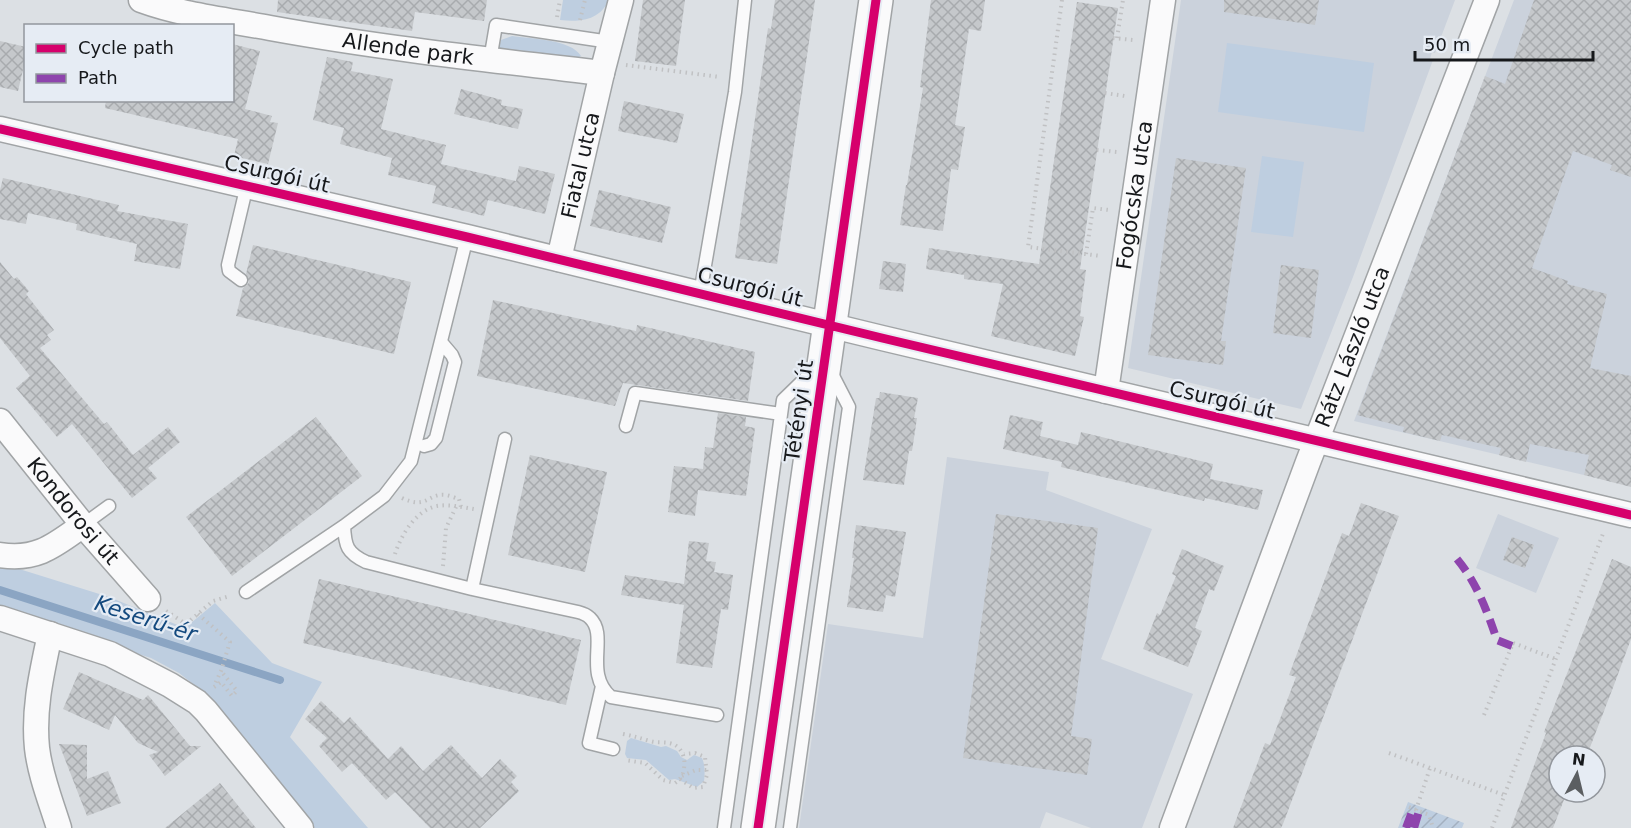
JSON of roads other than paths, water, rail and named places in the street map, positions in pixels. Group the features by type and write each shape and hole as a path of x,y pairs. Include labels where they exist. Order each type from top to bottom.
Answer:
{"street":[{"name":"Allende park","path":"141,0 182,12 299,33 490,60 606,59"},
{"path":"606,59 621,0"},
{"name":"Tétényi út","path":"758,828 876,0"},
{"name":"Fogócska utca","path":"1106,391 1163,0"},
{"name":"Rátz László utca","path":"1172,828 1316,441 1486,0"},
{"name":"Fiatal utca","path":"559,259 606,59"},
{"name":"Csurgói út","path":"0,129 467,237 1622,513"},
{"name":"Kondorosi út","path":"0,421 83,525 148,599"},
{"path":"0,555 23,556 51,548 83,525"},
{"path":"0,618 110,654 170,685 197,702 301,828"},
{"path":"50,634 39,687 36,718 38,749 47,791 59,828"}],"lane":[{"path":"700,294 736,79 746,0"},
{"path":"490,60 496,25 606,59"},
{"path":"241,280 229,271 228,265 247,185"},
{"path":"246,592 384,496 411,461 467,237"},
{"path":"424,446 431,444 436,438 455,362 453,355 441,342"},
{"path":"724,828 783,399 825,359 849,407 790,828"},
{"path":"626,426 635,393 781,414"},
{"path":"471,589 505,439"},
{"path":"83,525 109,506"},
{"path":"344,526 348,549 356,557 366,562 471,589 578,612 591,619 597,631 596,661 599,682 611,697 717,715"},
{"path":"602,686 589,743 620,750"}],"waterway":[{"name":"Keserű-ér","path":"0,590 280,680"}]}
